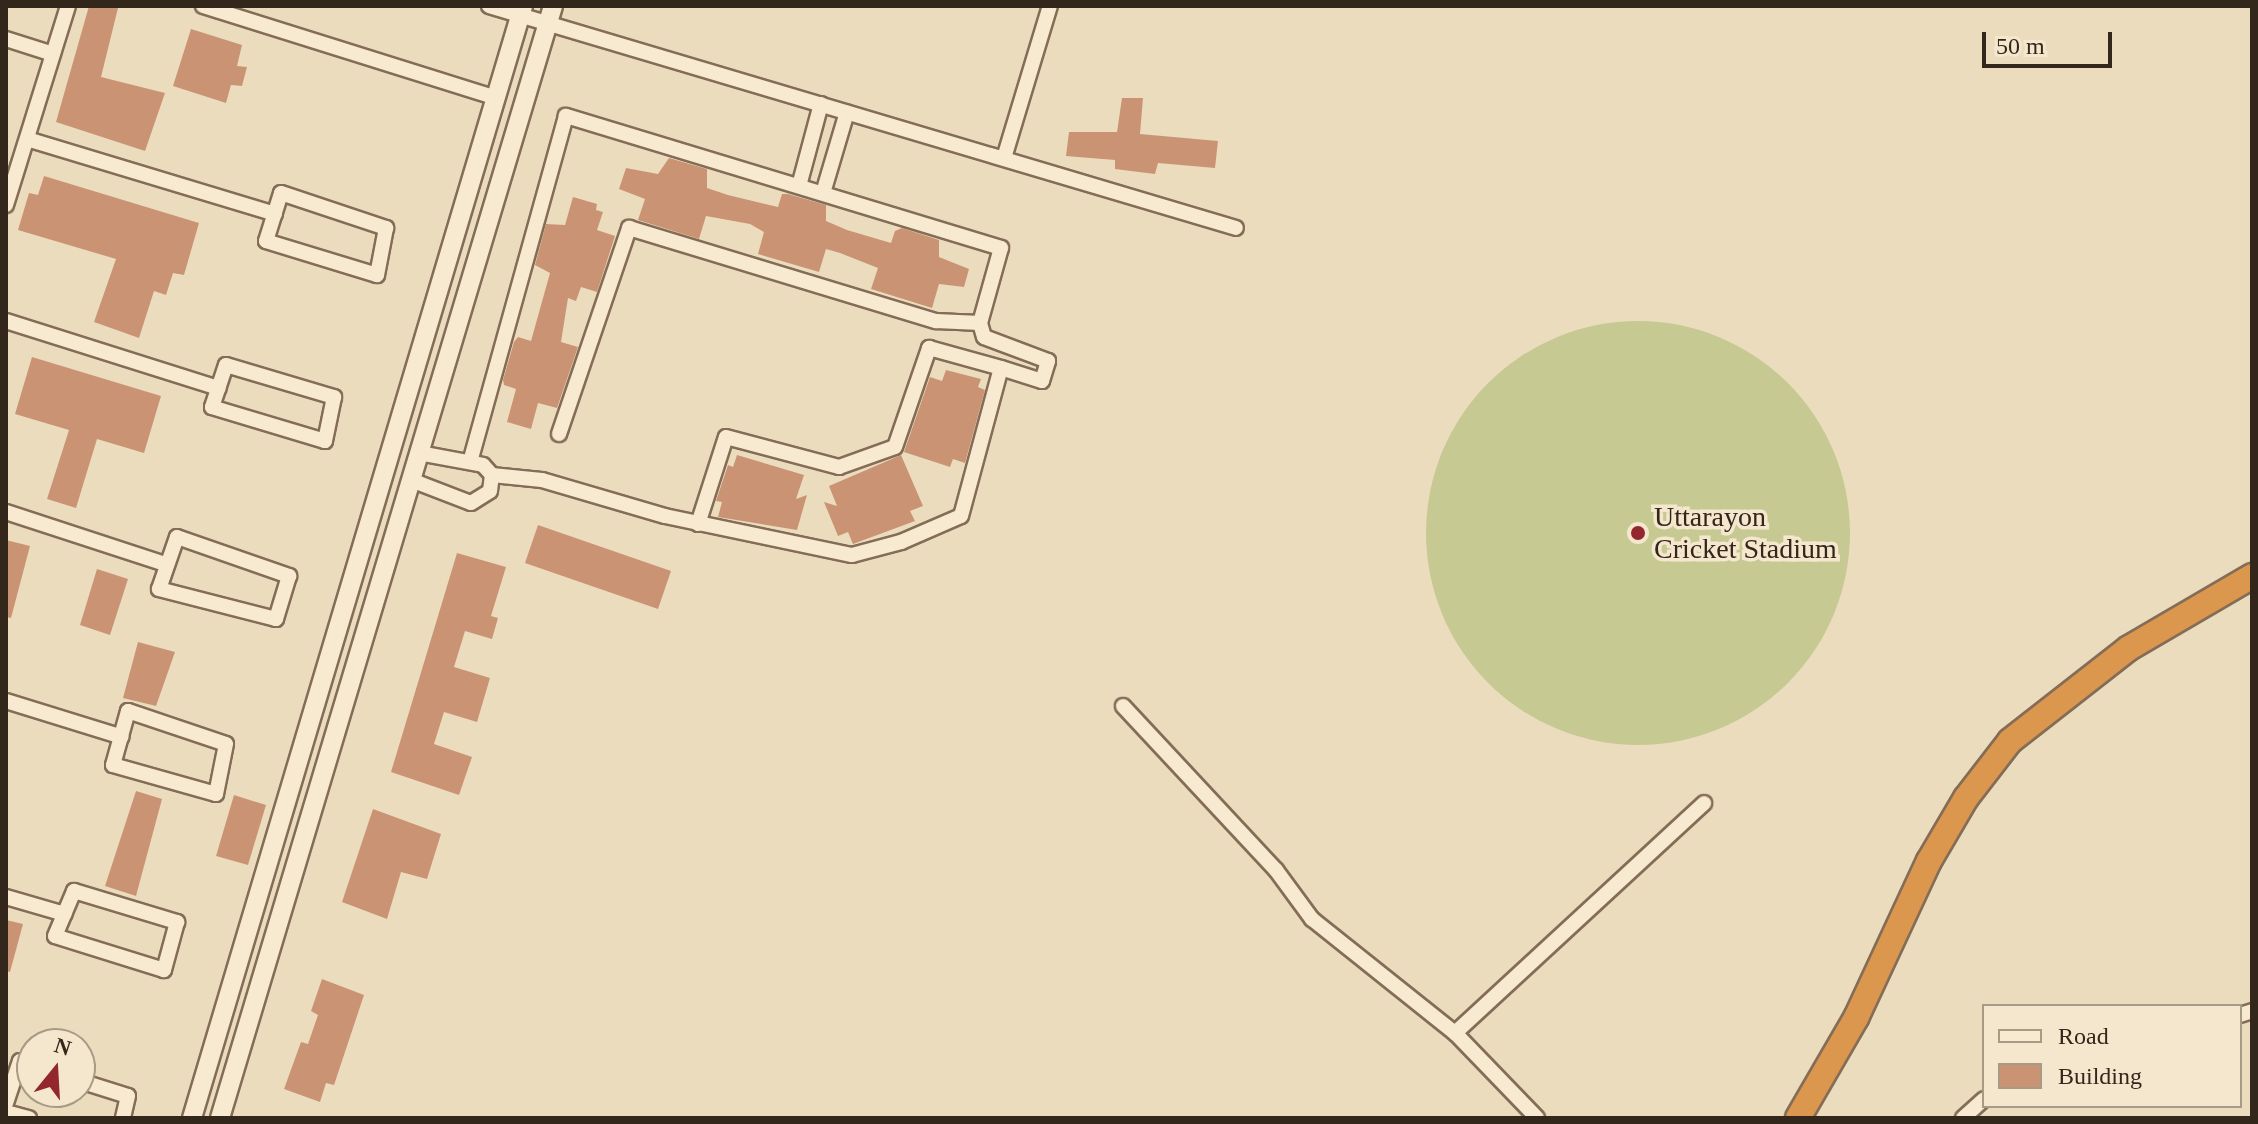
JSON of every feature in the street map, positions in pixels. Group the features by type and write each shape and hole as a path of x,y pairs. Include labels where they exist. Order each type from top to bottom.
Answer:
{"highway":[{"path":"1798,1118 1856,1018 1929,861 1966,798 2010,741 2129,648 2252,576"}],"street":[{"path":"6,205 68,6"},
{"path":"203,6 496,98"},
{"path":"489,6 550,14 821,104 1236,228"},
{"path":"1004,158 1050,6"},
{"path":"192,1118 522,11"},
{"path":"220,1118 550,14"},
{"path":"6,39 53,54"},
{"path":"799,186 821,104"},
{"path":"823,193 847,112"},
{"path":"470,461 566,116 1001,248 980,323 984,337 1048,361 1042,381 929,348 895,447 839,467 726,437 698,524"},
{"path":"27,139 275,214"},
{"path":"281,193 386,228 377,275 266,241 275,214 281,193"},
{"path":"559,434 629,228 936,321 980,323"},
{"path":"6,321 219,388"},
{"path":"226,365 334,397 325,441 212,407 219,388 226,365"},
{"path":"419,453 458,464 470,461 492,475 542,480 698,524 852,555 901,542 961,516 1001,368"},
{"path":"411,480 471,503 490,491 492,475"},
{"path":"6,512 165,564"},
{"path":"177,537 289,576 276,619 159,589 165,564 177,537"},
{"path":"6,701 122,737"},
{"path":"1123,706 1276,870 1312,919 1455,1033 1537,1118"},
{"path":"128,711 226,744 216,794 113,765 122,737 128,711"},
{"path":"1455,1033 1704,803"},
{"path":"74,891 177,922 164,970 55,936 65,914 74,891"},
{"path":"6,897 65,914"},
{"path":"6,1103 9,1082"},
{"path":"96,1086 128,1096 123,1118"},
{"path":"1963,1118 1982,1101"},
{"path":"6,1112 29,1118"}],"green space":[{"name":"Uttarayon Cricket Stadium","path":"1638,321 1679,325 1719,337 1756,357 1788,383 1814,415 1834,452 1846,492 1850,533 1846,574 1834,614 1814,651 1788,683 1756,709 1719,729 1679,741 1638,745 1597,741 1557,729 1520,709 1488,683 1462,651 1442,614 1430,574 1426,533 1430,492 1442,452 1462,415 1488,383 1520,357 1557,337 1597,325"}],"building":[{"path":"89,6 118,8 101,77 165,93 145,151 56,122"},
{"path":"191,29 242,45 237,66 247,67 242,86 231,85 226,103 173,86"},
{"path":"1122,98 1143,98 1140,134 1218,141 1215,168 1158,163 1155,174 1115,169 1115,160 1066,156 1069,132 1117,132"},
{"path":"669,158 707,169 707,188 728,195 778,207 782,194 788,194 826,205 826,221 847,230 891,243 895,231 902,228 939,240 939,257 969,269 964,287 939,284 932,308 871,289 878,268 840,253 826,249 819,272 758,254 764,232 750,224 706,216 699,239 638,220 645,199 619,189 626,168 658,174"},
{"path":"44,176 199,223 184,275 173,273 166,295 154,291 139,338 94,322 116,259 18,230 29,193 38,195"},
{"path":"573,197 597,204 596,210 603,212 597,230 615,236 597,292 581,287 576,301 568,298 561,342 578,347 557,408 538,403 531,429 507,422 516,389 504,385 503,380 514,342 518,337 531,341 550,273 535,265 546,224 565,225"},
{"path":"32,357 161,396 144,453 97,439 76,508 47,499 69,430 15,414"},
{"path":"946,370 981,379 978,387 985,390 965,463 953,459 950,467 904,452 930,377 942,381"},
{"path":"737,455 804,475 796,499 807,495 797,530 718,517 722,502 716,501 728,465 733,467"},
{"path":"901,455 923,506 910,511 915,521 853,544 848,532 838,536 824,502 837,506 829,486"},
{"path":"538,525 671,571 658,609 525,563"},
{"path":"6,540 30,546 11,618 6,617"},
{"path":"457,553 506,567 491,616 498,618 492,639 465,631 454,667 490,678 477,722 444,712 434,744 472,757 459,795 391,772"},
{"path":"97,569 128,579 110,635 80,625"},
{"path":"138,642 175,652 156,706 123,698"},
{"path":"136,791 162,799 136,896 105,886"},
{"path":"234,795 266,805 248,865 216,856"},
{"path":"373,809 441,834 427,879 401,872 387,919 342,902"},
{"path":"6,920 23,924 10,972 6,971"},
{"path":"322,979 364,995 334,1085 326,1083 320,1102 284,1089 301,1042 308,1044 318,1015 311,1011"}],"place":[{"name":"Uttarayon Cricket Stadium","path":"1638,533"}]}
